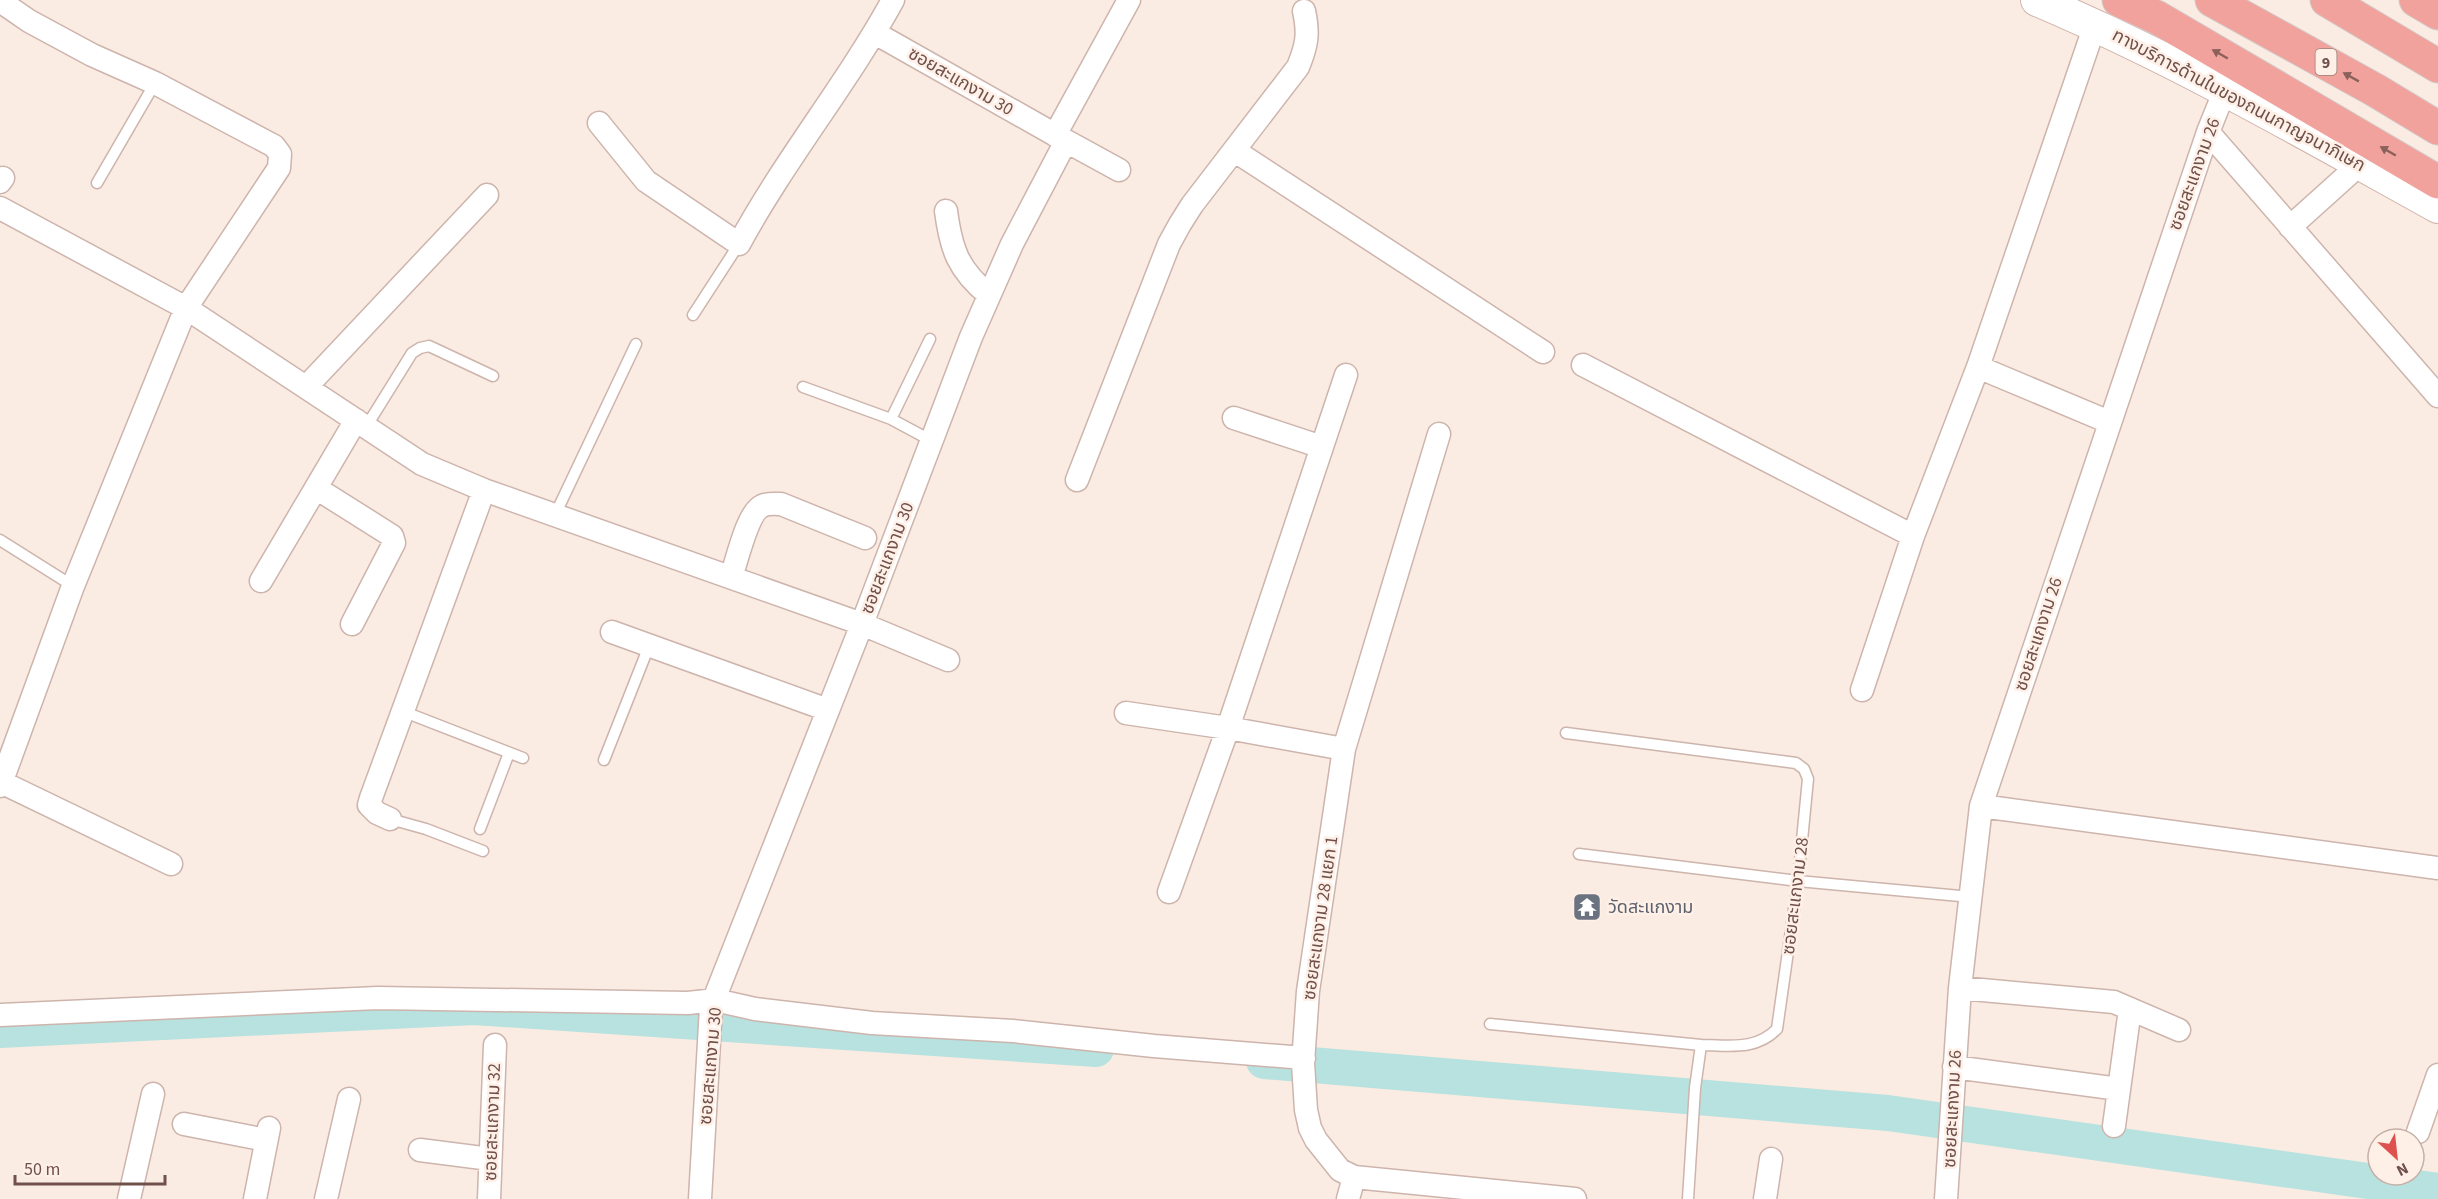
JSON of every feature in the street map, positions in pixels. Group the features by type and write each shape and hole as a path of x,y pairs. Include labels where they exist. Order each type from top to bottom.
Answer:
{"highway":[{"path":"2119,0 2158,18 2438,182"},
{"name":"9","path":"2212,0 2364,84 2438,128"},
{"path":"2327,0 2438,66"},
{"path":"2416,0 2438,13"}],"main road":[{"name":"ทางบริการด้านในของถนนกาญจนาภิเษก","path":"2037,0 2094,25 2225,90 2438,207"}],"street":[{"path":"599,123 646,181 739,244 797,148 875,33 893,0"},
{"path":"1119,171 1060,138 1129,0"},
{"path":"0,1 29,21 92,55 155,82 274,146 280,154 279,168 186,308 73,586 1,784 171,864"},
{"path":"1077,480 1169,244 1192,205 1298,67 1305,51 1308,31 1304,4"},
{"path":"1862,690 1913,536 1978,367 2094,25"},
{"name":"ซอยสะแกงาม 30","path":"700,1199 713,1003 862,624 970,337 1060,138 875,33"},
{"name":"ซอยสะแกงาม 26","path":"1946,1199 1960,988 1981,806 2109,422 2208,132 2225,90"},
{"path":"2208,132 2438,396"},
{"path":"1235,151 1543,352"},
{"path":"2290,226 2360,164"},
{"path":"307,386 487,195"},
{"path":"0,208 186,308 422,464 484,490 862,624 948,660"},
{"path":"945,211 950,242 958,260 970,278 989,295"},
{"path":"1583,365 1913,536"},
{"path":"1978,367 2109,422"},
{"path":"1169,892 1228,728 1346,375"},
{"path":"1234,418 1322,447"},
{"path":"261,580 315,488 361,424"},
{"name":"ซอยสะแกงาม 28 แยก 1","path":"1354,1177 1340,1170 1316,1140 1310,1128 1304,1094 1308,991 1344,749 1439,434"},
{"path":"315,488 392,536 394,543 352,624"},
{"path":"390,819 369,805 484,490"},
{"path":"731,577 750,519 760,507 781,504 865,538"},
{"path":"612,632 828,710"},
{"path":"1126,713 1228,728 1344,749"},
{"path":"1981,806 2438,868"},
{"path":"1960,988 2114,1002 2179,1030"},
{"path":"0,1016 378,998 713,1003 872,1023 1013,1031 1304,1061"},
{"path":"2114,1126 2130,1009"},
{"name":"ซอยสะแกงาม 32","path":"489,1199 495,1045"},
{"path":"1954,1067 2119,1089"},
{"path":"2420,1127 2438,1075"},
{"path":"129,1199 153,1094"},
{"path":"326,1199 349,1100"},
{"path":"184,1124 268,1134 255,1199"},
{"path":"420,1150 490,1159"},
{"path":"1765,1199 1771,1159"},
{"path":"1348,1199 1354,1177 1575,1199"}],"lane":[{"path":"97,183 155,82"},
{"path":"693,315 739,244"},
{"path":"891,418 930,339"},
{"path":"555,515 636,344"},
{"path":"361,424 412,353 420,348 429,346 493,376"},
{"path":"803,387 891,418 932,441"},
{"path":"0,540 73,586"},
{"path":"604,760 649,646"},
{"path":"402,711 523,758"},
{"name":"ซอยสะแกงาม 28","path":"1490,1024 1701,1045 1755,1045 1769,1038 1777,1029 1798,881 1808,779 1804,769 1796,763 1566,733"},
{"path":"480,829 509,753"},
{"path":"390,819 426,829 483,851"},
{"path":"1579,854 1798,881 1971,897"},
{"path":"1688,1199 1695,1088 1701,1045"}],"waterway":[{"path":"0,1030 474,1007 1096,1049"},
{"path":"1264,1061 1888,1113 2438,1191"}],"place":[{"name":"วัดสะแกงาม","path":"1587,907"}]}
